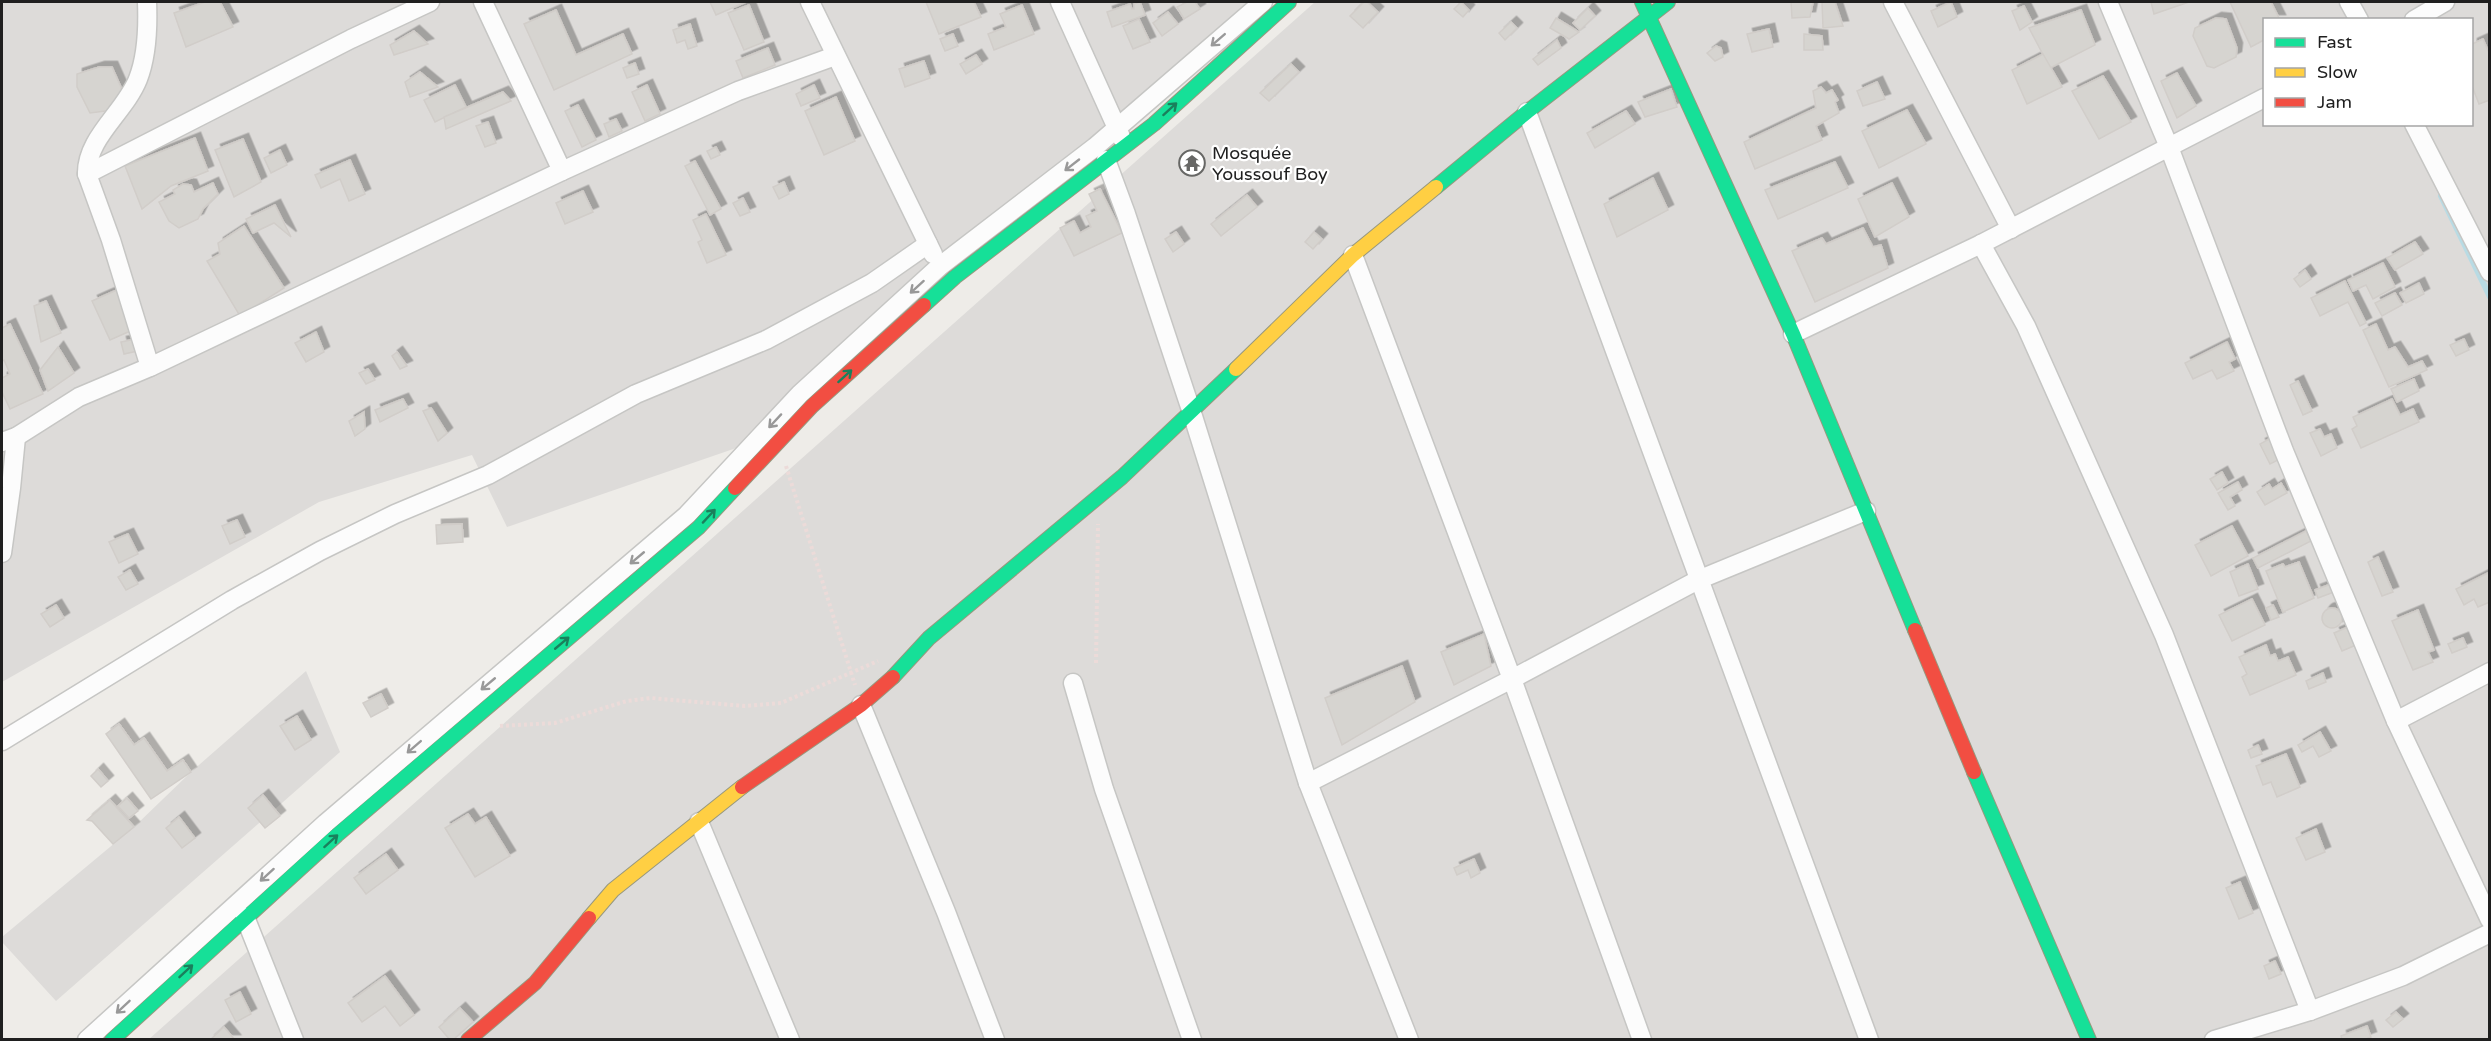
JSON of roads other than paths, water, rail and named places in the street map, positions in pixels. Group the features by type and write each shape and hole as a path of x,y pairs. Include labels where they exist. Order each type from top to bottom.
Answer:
{"street":[{"path":"147,2 144,54 138,79 126,102 89,154 87,174 111,240 150,367"},
{"path":"87,174 341,44 430,2"},
{"path":"483,2 562,171"},
{"path":"810,2 940,266"},
{"path":"1060,2 1125,146"},
{"path":"87,1040 326,823 687,515 800,394 940,266 1077,161 1263,2"},
{"path":"112,1040 245,917 469,722 698,528 812,406 955,277 1154,124 1289,2"},
{"path":"1642,2 1793,334 1945,703 2089,1040"},
{"path":"468,1040 535,983 613,890 759,773 861,705 890,681 929,638 1098,496 1192,413 1353,255 1527,112 1668,2"},
{"path":"1893,2 2011,229"},
{"path":"2108,2 2169,147 2284,451 2396,721 2490,920"},
{"path":"2349,2 2358,18"},
{"path":"2417,18 2445,2"},
{"path":"2,553 11,489 9,440 79,397 150,367 562,171 738,92 835,56"},
{"path":"1793,334 1981,244 2263,99"},
{"path":"1527,112 1869,1040"},
{"path":"2415,126 2490,272"},
{"path":"1106,160 1192,413 1308,783 1408,1040"},
{"path":"2,741 232,600 320,551 395,514 488,475 636,394 766,340 872,283 928,244"},
{"path":"1981,244 2026,326 2164,635 2310,1011"},
{"path":"1353,255 1512,679 1641,1040"},
{"path":"1308,783 1512,679 1698,580 1866,511"},
{"path":"2396,721 2490,672"},
{"path":"1073,683 1104,789 1192,1040"},
{"path":"861,705 946,912 995,1040"},
{"path":"699,822 790,1040"},
{"path":"245,917 294,1040"},
{"path":"2214,1040 2310,1011 2403,976 2490,933"}],"waterway":[{"path":"2441,196 2490,297"}],"place":[{"name":"Mosquée Youssouf Boy","path":"1192,163"}]}
